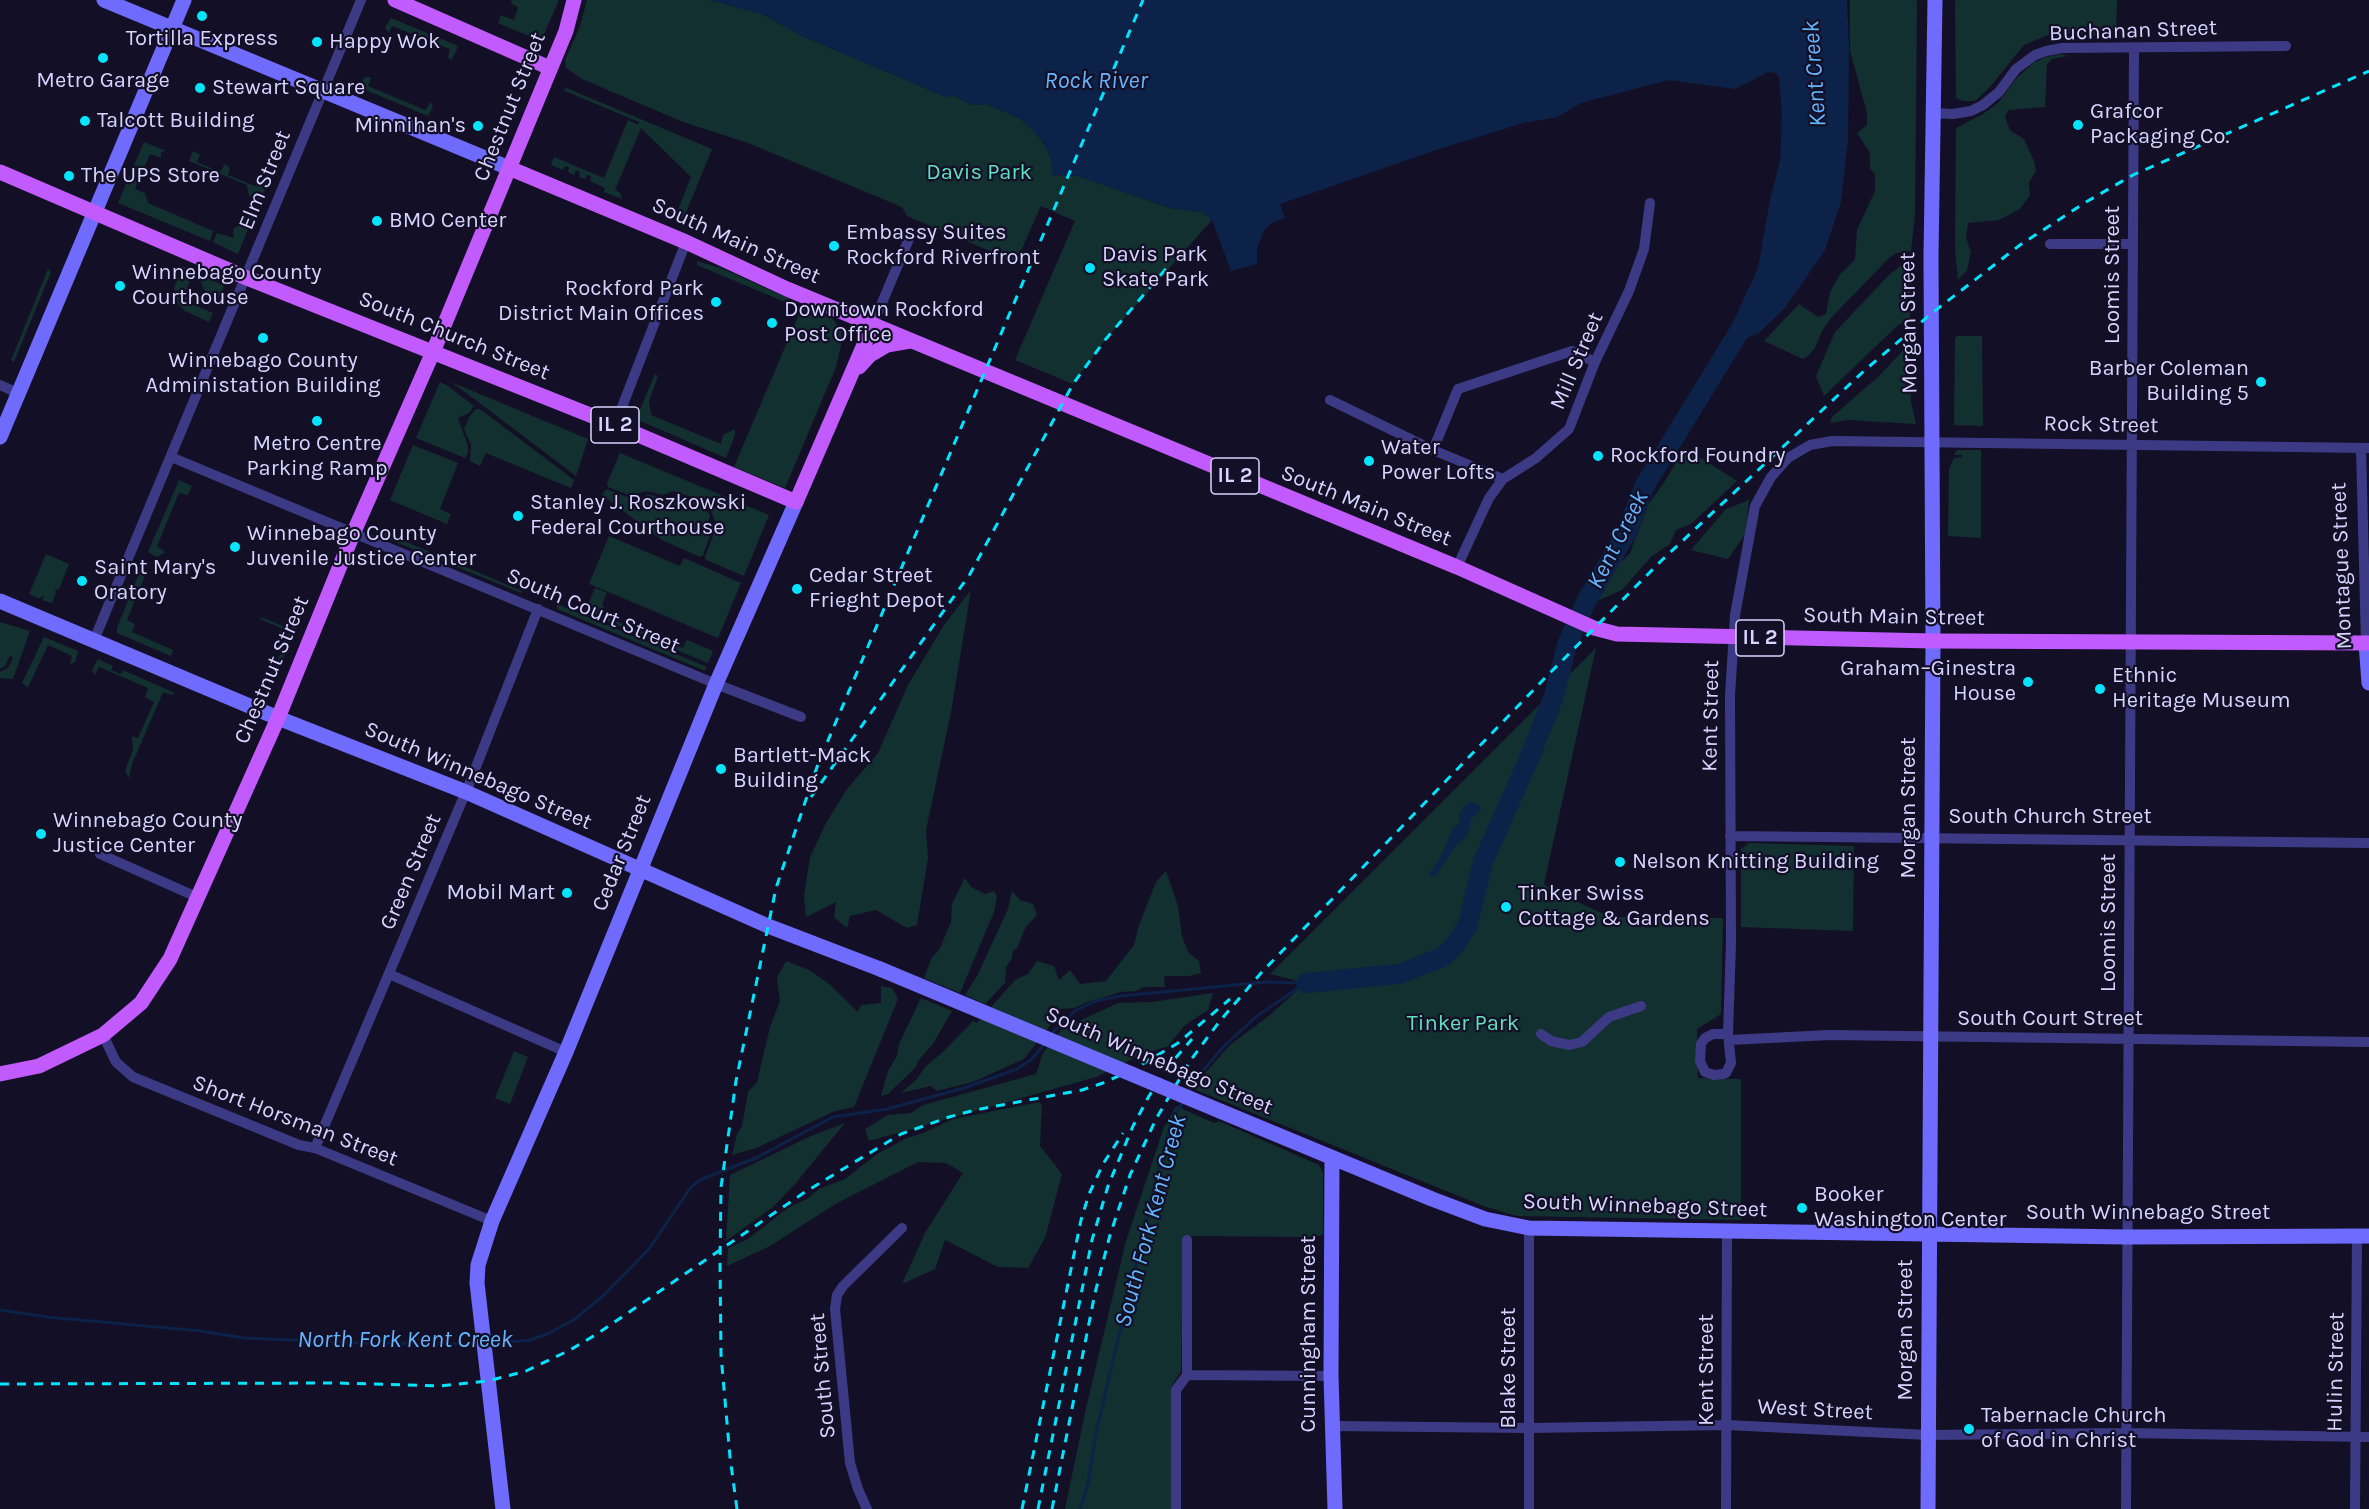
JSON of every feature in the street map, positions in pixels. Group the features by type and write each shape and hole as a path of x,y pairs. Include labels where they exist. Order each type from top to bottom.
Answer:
{"main road":[{"name":"South Main Street","path":"104,0 686,242 787,289 1457,567 1589,625 1625,635 1732,638 2368,643"},
{"path":"0,437 184,0"},
{"path":"394,0 550,68"},
{"name":"Chestnut Street","path":"0,1074 39,1066 103,1035 141,1003 171,959 278,718 353,534 433,352 566,31 574,0"},
{"name":"Morgan Street","path":"1928,1509 1933,640 1932,113 1935,0"},
{"name":"IL 2","path":"0,172 95,212"},
{"name":"South Church Street","path":"95,212 247,278 615,425 796,502"},
{"name":"Cedar Street","path":"503,1509 477,1283 478,1265 492,1221 566,1052 716,684 873,324"},
{"path":"851,376 870,355 880,348 891,343 913,341"},
{"name":"South Winnebago Street","path":"0,601 278,718 466,792 768,926 880,969 1332,1158 1485,1219 1529,1228 1727,1232 2127,1237 2363,1236"},
{"name":"Montague Street","path":"2368,643 2369,683"},
{"name":"Cunningham Street","path":"1332,1158 1331,1376 1335,1509"}],"street":[{"name":"Elm Street","path":"94,640 247,278 361,0"},
{"name":"Buchanan Street","path":"1932,113 1953,114 1971,111 1999,92 2016,69 2035,55 2062,48 2286,46"},
{"name":"Loomis Street","path":"2126,1509 2134,48"},
{"name":"Mill Street","path":"1457,567 1489,498 1503,480 1536,458 1569,429 1595,362 1629,291 1644,249 1650,203"},
{"name":"Cedar Street","path":"873,324 911,234"},
{"path":"615,425 686,242"},
{"path":"2050,244 2133,244"},
{"path":"1433,450 1458,389 1572,351 1595,362"},
{"path":"0,385 18,393"},
{"path":"1330,400 1433,450 1503,480"},
{"name":"Rock Street","path":"1832,441 2365,448"},
{"name":"Kent Street","path":"1729,1037 1732,638 1755,506 1771,477 1788,458 1810,445 1832,441"},
{"name":"Montague Street","path":"2365,448 2368,643"},
{"name":"South Court Street","path":"171,457 716,684 801,717"},
{"name":"Green Street","path":"315,1148 466,792 538,609"},
{"name":"South Church Street","path":"1730,836 2369,843"},
{"path":"100,854 199,898"},
{"path":"389,974 566,1052"},
{"path":"1542,1034 1551,1041 1569,1045 1582,1042 1609,1017 1641,1006"},
{"name":"Short Horsman Street","path":"103,1035 116,1062 133,1077 299,1145 315,1148 492,1221"},
{"name":"South Court Street","path":"1729,1037 1829,1035 2369,1042"},
{"name":"South Street","path":"867,1509 850,1463 835,1309 837,1295 843,1286 902,1228"},
{"name":"Blake Street","path":"1528,1509 1529,1228"},
{"name":"Kent Street","path":"1726,1509 1727,1232"},
{"name":"Hulin Street","path":"2355,1509 2355,1437 2363,1236"},
{"path":"1176,1509 1176,1390 1187,1375 1187,1240"},
{"path":"1187,1375 1331,1376"},
{"name":"West Street","path":"1332,1426 1529,1428 1727,1425 1928,1435 2125,1433 2369,1437"}],"green space":[{"path":"511,0 559,0 541,41 498,23 501,15 514,20 518,7 512,4"},
{"name":"Davis Park","path":"587,0 710,0 762,14 800,35 946,97 951,95 973,105 986,104 1019,118 1036,133 1047,149 1053,175 1078,176 1170,208 1202,212 1212,220 1105,340 1073,384 1015,360 1075,221 1041,206 1016,262 907,216 902,207 748,143 683,122 582,79 566,68 565,60 580,26"},
{"path":"1850,0 1917,0 1915,215 1911,251 1896,253 1889,258 1830,319 1815,348 1803,359 1764,341 1799,304 1818,317 1826,314 1830,292 1840,274 1855,260 1857,230 1875,191 1875,174 1870,169 1870,153 1857,133 1867,125 1867,113 1850,51"},
{"path":"1955,0 2117,0 2116,32 2112,38 2072,33 2051,34 2024,45 1990,87 1975,101 1963,101 1956,98"},
{"path":"391,18 458,46 453,58 451,60 448,58 450,49 392,26 389,33 385,28"},
{"path":"2062,54 2067,56 2052,59 2047,64 2045,107 2008,110 2005,117 2010,130 2024,139 2034,161 2036,171 2029,182 2030,195 2020,209 1999,220 1968,223 1966,238 1971,252 1967,270 1958,280 1955,248 1956,128 1998,103 2016,79 2033,63 2046,57"},
{"path":"371,77 368,86 425,110 431,102 433,107 428,116 361,88 363,79"},
{"path":"564,87 712,149 683,220 675,217 691,177 641,128 615,190 620,193 622,199 604,192 605,188 590,181 591,176 587,175 585,179 579,177 580,172 576,170 574,175 568,172 569,167 565,166 563,170 551,165 554,157 604,178 628,120 638,125 639,122 565,91"},
{"path":"144,142 166,151 161,152 161,158 150,154 135,189 145,193 148,203 213,231 210,241 118,203"},
{"path":"193,151 200,155 197,162 220,172 225,164 230,168 228,175 255,186 259,179 268,182 260,202 249,196 247,185 189,161"},
{"path":"249,216 253,217 238,254 213,242 217,233 234,238 233,229"},
{"path":"697,261 723,269 790,299 785,302 697,265"},
{"path":"1904,263 1911,263 1910,318 1897,326 1824,396 1816,376 1835,332 1889,275"},
{"path":"183,266 194,271 185,293 189,303 213,313 209,322 185,311 178,304 174,288"},
{"path":"48,269 51,272 14,362 11,360"},
{"path":"204,276 224,286 217,302 210,303 200,280"},
{"path":"802,307 833,319 841,331 842,341 836,367 785,488 734,467"},
{"path":"1957,336 1982,336 1983,426 1954,425 1955,338"},
{"path":"1910,343 1911,402 1916,424 1848,420 1830,423 1832,417 1878,377"},
{"path":"655,374 658,376 649,401 651,415 721,444 723,435 735,429 726,458 636,419"},
{"path":"440,382 474,406 469,413 458,418 468,446 465,458 416,438"},
{"path":"451,382 588,439 576,476 473,398"},
{"path":"476,409 480,409 574,480 571,488 486,453 480,466 470,461 471,445 464,429 469,417"},
{"path":"413,445 458,463 440,509 451,514 447,524 390,500"},
{"path":"1685,448 1737,481 1691,524 1676,530 1670,544 1652,556 1622,590 1597,601 1616,567 1630,553 1649,503"},
{"path":"1957,450 1981,450 1981,538 1948,536 1949,469 1954,458 1962,457 1962,455 1954,455"},
{"path":"620,453 769,515 744,576 706,560 705,557 717,525 709,507 701,500 673,491 663,495 647,491 629,495 608,487 607,483"},
{"path":"179,480 192,486 188,495 179,493 157,546 165,552 157,557 148,552"},
{"path":"606,489 637,501 642,500 647,494 672,500 690,498 700,503 710,515 708,525 711,533 703,555 700,557 662,540 602,495"},
{"path":"1749,500 1746,533 1728,559 1691,550 1726,509"},
{"path":"378,530 522,591 521,593 376,534"},
{"path":"609,536 680,566 684,558 741,583 718,638 589,584"},
{"path":"46,554 69,564 59,589 55,590 52,603 42,600 44,597 42,596 40,599 29,594"},
{"path":"140,571 146,573 127,620 135,624 132,632 173,650 171,656 117,633"},
{"path":"595,588 607,593 602,604 604,606 601,615 683,648 687,640 713,651 708,663 585,612"},
{"path":"971,590 951,712 926,830 928,858 917,925 907,928 876,910 850,916 847,928 834,917 836,902 806,917 804,896 810,857 826,823 847,789 878,753 908,685 944,625"},
{"path":"557,604 707,667 705,671 557,609"},
{"path":"261,617 290,629 293,625 297,626 272,685 268,684 285,642 278,637 281,631 288,634 290,632 260,619"},
{"path":"0,622 30,631 13,679 0,678 0,672 8,668 13,658 10,656 5,666 0,669"},
{"path":"44,637 78,651 78,653 75,662 70,664 72,656 48,645 28,687 22,683"},
{"name":"Tinker Park","path":"1596,648 1544,884 1610,917 1723,918 1721,1014 1697,1029 1698,1078 1741,1079 1741,1220 1517,1216 1486,1207 1196,1090 1205,1073 1230,1045 1270,1015 1305,983 1270,974"},
{"path":"98,659 113,666 111,670 121,674 123,670 175,693 171,695 163,692 132,764 129,778 125,771 133,750 132,736 138,738 154,702 145,697 148,688 99,667 95,675 92,670"},
{"path":"1749,843 1854,846 1853,931 1741,927 1741,849"},
{"path":"1166,871 1178,906 1182,936 1188,952 1199,961 1201,973 1189,976 1164,976 1165,987 1144,987 1136,991 1121,992 1074,1008 1060,1009 1024,1059 973,1082 937,1091 931,1086 901,1093 973,1021 977,1023 1015,980 1028,974 1037,961 1054,966 1059,980 1070,970 1080,984 1106,981 1134,945 1139,925 1156,882"},
{"path":"965,878 971,887 985,894 994,891 997,896 994,912 960,993 924,978 932,957 939,950 951,922 952,904"},
{"path":"1012,891 1020,900 1033,904 1037,915 1026,927 1017,948 1013,951 1012,958 1006,967 1005,983 985,1004 965,995 978,974 1008,909"},
{"path":"786,961 809,970 828,983 858,1012 861,1005 881,1003 881,986 892,988 898,999 854,1107 835,1111 756,1148 732,1155 737,1134 742,1126 748,1092 757,1082 770,1027 780,1001 777,978"},
{"path":"1213,993 1208,1010 1185,1025 1168,1046 1138,1056 1096,1077 869,1141 865,1129 888,1115 911,1113 923,1105 1036,1074 1043,1053 1062,1029 1118,1003 1152,1002"},
{"path":"921,998 952,1011 933,1044 918,1061 916,1067 888,1094 881,1096 888,1071 897,1056 899,1044"},
{"path":"514,1051 528,1057 510,1104 495,1098"},
{"path":"1039,1102 1042,1106 1040,1146 1062,1174 1045,1238 1028,1268 998,1267 945,1240 935,1269 902,1284 925,1233 963,1173 946,1163 918,1162 837,1203 770,1246 727,1266 728,1248 748,1239 788,1208 807,1199 819,1189 845,1179 877,1154 907,1138 953,1119"},
{"path":"1176,1106 1214,1123 1219,1121 1319,1165 1323,1173 1323,1235 1310,1237 1189,1236 1183,1244 1181,1371 1173,1384 1171,1394 1171,1509 1065,1509 1086,1408 1126,1241 1164,1127"},
{"path":"845,1123 773,1207 726,1241 730,1175 811,1136"}],"water":[{"name":"Rock River","path":"710,0 1847,0 1848,139 1841,202 1825,250 1785,308 1759,333 1721,348 1758,268 1770,200 1780,161 1782,115 1779,77 1776,73 1768,72 1735,89 1669,80 1581,103 1558,117 1523,123 1439,149 1280,204 1285,218 1271,223 1264,231 1257,248 1257,264 1231,271 1212,220 1202,212 1170,208 1078,176 1052,175 1051,160 1047,149 1036,133 1019,118 986,104 973,105 952,95 946,97 800,35 762,14"},
{"path":"1469,802 1478,804 1481,809 1471,819 1468,834 1456,845 1436,875 1432,877 1428,875 1441,857 1453,828 1459,824 1459,816 1463,807"}],"waterway":[{"name":"Kent Creek","path":"1306,983 1399,974 1443,957 1456,944 1468,924 1483,862 1554,696 1567,645 1587,600 1627,532 1644,487 1745,322"},
{"name":"North Fork Kent Creek","path":"1050,1035 1076,1010 1096,1001 1120,996 1266,982 1306,983"},
{"name":"South Fork Kent Creek","path":"1188,1094 1201,1073 1226,1044 1257,1016 1304,984"},
{"name":"North Fork Kent Creek","path":"489,1344 530,1340 575,1319 602,1297 649,1249 691,1187 702,1179 756,1158 833,1117 887,1109 964,1088 1017,1069 1032,1059 1045,1043"},
{"name":"South Fork Kent Creek","path":"1080,1509 1088,1484 1096,1433 1157,1175 1172,1120 1183,1102"},
{"name":"North Fork Kent Creek","path":"0,1310 47,1317 201,1331 244,1338 366,1343 479,1344"}],"railway":[{"path":"737,1509 721,1355 721,1187 736,1081 776,888 818,764 1143,0"},
{"path":"1052,1509 1095,1293 1110,1235 1130,1175 1156,1119 1190,1061 1219,1022 1261,973 1661,561 1865,370 1932,313 2020,245 2133,175 2369,71"},
{"path":"811,797 970,574 1073,384 1105,340 1170,264"},
{"path":"0,1384 336,1383 439,1386 488,1381 526,1371 597,1334 805,1192 901,1134 975,1110 1082,1090 1103,1083 1134,1069 1178,1043 1230,999"},
{"path":"1038,1509 1092,1240 1108,1186 1133,1126 1149,1096 1173,1061 1192,1039"},
{"path":"1022,1509 1081,1220 1089,1194 1103,1164 1123,1133"}],"place":[{"name":"Tortilla Express","path":"202,16"},
{"name":"Happy Wok","path":"317,42"},
{"name":"Metro Garage","path":"103,58"},
{"name":"Stewart Square","path":"200,88"},
{"name":"Talcott Building","path":"85,121"},
{"name":"Grafcor Packaging Co.","path":"2078,125"},
{"name":"Minnihan's","path":"478,126"},
{"name":"The UPS Store","path":"69,176"},
{"name":"BMO Center","path":"377,221"},
{"name":"Embassy Suites Rockford Riverfront","path":"834,246"},
{"name":"Davis Park Skate Park","path":"1090,268"},
{"name":"Winnebago County Courthouse","path":"120,286"},
{"name":"Rockford Park District Main Offices","path":"716,302"},
{"name":"Downtown Rockford Post Office","path":"772,323"},
{"name":"Winnebago County Administation Building","path":"263,338"},
{"name":"Barber Coleman Building 5","path":"2261,382"},
{"name":"Metro Centre Parking Ramp","path":"317,421"},
{"name":"Rockford Foundry","path":"1598,456"},
{"name":"Water Power Lofts","path":"1369,461"},
{"name":"Stanley J. Roszkowski Federal Courthouse","path":"518,516"},
{"name":"Winnebago County Juvenile Justice Center","path":"235,547"},
{"name":"Saint Mary's Oratory","path":"82,581"},
{"name":"Cedar Street Frieght Depot","path":"797,589"},
{"name":"Graham–Ginestra House","path":"2028,682"},
{"name":"Ethnic Heritage Museum","path":"2100,689"},
{"name":"Bartlett-Mack Building","path":"721,769"},
{"name":"Winnebago County Justice Center","path":"41,834"},
{"name":"Nelson Knitting Building","path":"1620,862"},
{"name":"Mobil Mart","path":"567,893"},
{"name":"Tinker Swiss Cottage & Gardens","path":"1506,907"},
{"name":"Booker Washington Center","path":"1802,1208"},
{"name":"Tabernacle Church of God in Christ","path":"1969,1429"}]}
